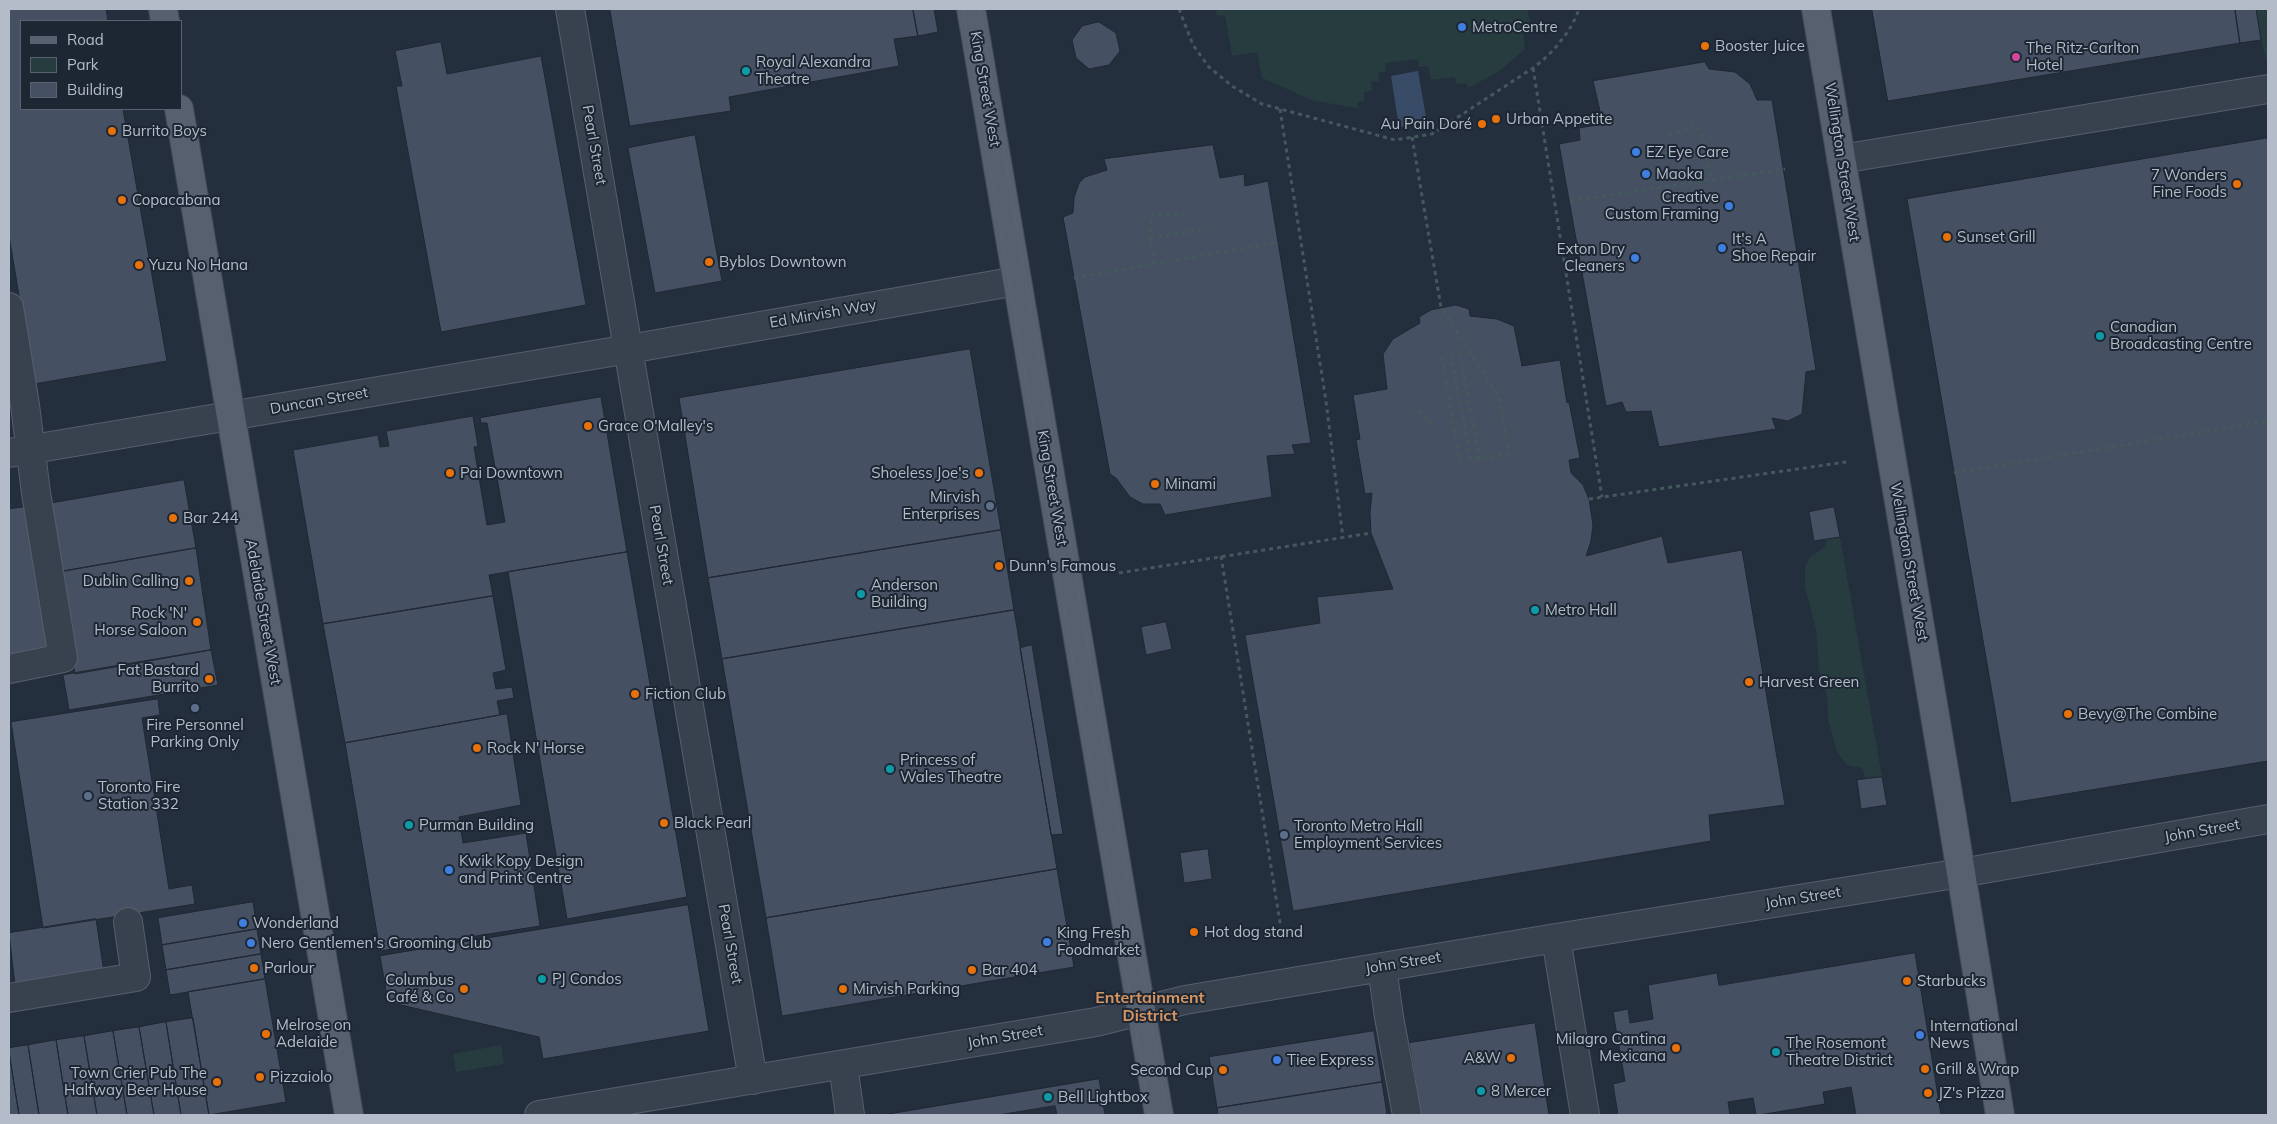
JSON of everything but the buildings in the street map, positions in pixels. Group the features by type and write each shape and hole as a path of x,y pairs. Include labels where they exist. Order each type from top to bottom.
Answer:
{"main road":[{"name":"King Street West","path":"971,9 1158,1115"},
{"name":"Wellington Street West","path":"1816,9 2000,1115"},
{"name":"Adelaide Street West","path":"179,110 349,1115"}],"street":[{"name":"Pearl Street","path":"570,9 753,1080"},
{"path":"1841,159 2268,90"},
{"name":"Ed Mirvish Way","path":"629,349 1017,281"},
{"path":"9,307 25,405 20,451 64,658 9,669"},
{"name":"Duncan Street","path":"20,451 629,349"},
{"name":"John Street","path":"539,1115 1096,1022 1185,1000 1961,873 2268,819"},
{"path":"9,998 136,977 128,922"},
{"path":"1556,938 1585,1115"},
{"path":"1382,967 1388,1017 1407,1115"},
{"path":"843,1065 850,1115"}],"path":[{"path":"1179,9 1192,45 1209,67 1232,86 1262,104 1395,140 1432,134 1533,68 1547,57 1575,20 1580,9"},
{"path":"1533,68 1602,497"},
{"path":"1280,109 1326,401 1343,538"},
{"path":"1662,139 1696,124 1706,147 1711,180"},
{"path":"1412,137 1441,307 1499,397 1509,454 1471,460 1451,355"},
{"path":"1648,156 1706,147"},
{"path":"1570,201 1785,169"},
{"path":"1155,264 1150,238 1152,214 1191,216"},
{"path":"1150,238 1207,229"},
{"path":"1074,278 1278,242"},
{"path":"1460,353 1480,458"},
{"path":"1442,356 1460,462"},
{"path":"1419,412 1436,428"},
{"path":"1954,473 2268,421"},
{"path":"1589,499 1846,462"},
{"path":"1119,573 1371,533"},
{"path":"1221,556 1282,935"}],"green space":[{"path":"1216,9 1527,9 1530,22 1522,24 1525,49 1498,72 1468,88 1466,83 1456,84 1455,77 1431,80 1428,66 1419,67 1418,59 1385,63 1386,71 1378,73 1379,81 1371,82 1372,91 1364,92 1364,101 1357,102 1358,108 1314,101 1262,78 1257,52 1232,56 1225,15 1217,16"},
{"path":"2256,9 2268,9 2268,66 2261,40"},
{"path":"1840,537 1882,777 1866,779 1862,768 1847,765 1837,752 1828,718 1827,695 1819,669 1816,629 1805,587 1805,567 1810,557 1825,547 1826,539"},
{"path":"501,1045 504,1064 456,1072 453,1054"}],"water":[{"path":"1418,71 1427,123 1399,127 1391,76"}],"tram line":[{"path":"963,9 1150,1115"},
{"path":"980,9 1167,1115"}],"place":[{"name":"MetroCentre","path":"1462,27"},
{"name":"Booster Juice","path":"1705,46"},
{"name":"The Ritz-Carlton Hotel","path":"2016,57"},
{"name":"Royal Alexandra Theatre","path":"746,71"},
{"name":"Urban Appetite","path":"1496,119"},
{"name":"Au Pain Doré","path":"1482,124"},
{"name":"Burrito Boys","path":"112,131"},
{"name":"EZ Eye Care","path":"1636,152"},
{"name":"Maoka","path":"1646,174"},
{"name":"7 Wonders Fine Foods","path":"2237,184"},
{"name":"Copacabana","path":"122,200"},
{"name":"Creative Custom Framing","path":"1729,206"},
{"name":"Sunset Grill","path":"1947,237"},
{"name":"It's A Shoe Repair","path":"1722,248"},
{"name":"Exton Dry Cleaners","path":"1635,258"},
{"name":"Byblos Downtown","path":"709,262"},
{"name":"Yuzu No Hana","path":"139,265"},
{"name":"Canadian Broadcasting Centre","path":"2100,336"},
{"name":"Grace O'Malley's","path":"588,426"},
{"name":"Pai Downtown","path":"450,473"},
{"name":"Shoeless Joe's","path":"979,473"},
{"name":"Minami","path":"1155,484"},
{"name":"Mirvish Enterprises","path":"990,506"},
{"name":"Bar 244","path":"173,518"},
{"name":"Dunn's Famous","path":"999,566"},
{"name":"Dublin Calling","path":"189,581"},
{"name":"Anderson Building","path":"861,594"},
{"name":"Metro Hall","path":"1535,610"},
{"name":"Rock 'N' Horse Saloon","path":"197,622"},
{"name":"Fat Bastard Burrito","path":"209,679"},
{"name":"Harvest Green","path":"1749,682"},
{"name":"Fiction Club","path":"635,694"},
{"name":"Fire Personnel Parking Only","path":"195,708"},
{"name":"Bevy@The Combine","path":"2068,714"},
{"name":"Rock N' Horse","path":"477,748"},
{"name":"Princess of Wales Theatre","path":"890,769"},
{"name":"Toronto Fire Station 332","path":"88,796"},
{"name":"Black Pearl","path":"664,823"},
{"name":"Purman Building","path":"409,825"},
{"name":"Toronto Metro Hall Employment Services","path":"1284,835"},
{"name":"Kwik Kopy Design and Print Centre","path":"449,870"},
{"name":"Wonderland","path":"243,923"},
{"name":"Hot dog stand","path":"1194,932"},
{"name":"King Fresh Foodmarket","path":"1047,942"},
{"name":"Nero Gentlemen's Grooming Club","path":"251,943"},
{"name":"Parlour","path":"254,968"},
{"name":"Bar 404","path":"972,970"},
{"name":"PJ Condos","path":"542,979"},
{"name":"Starbucks","path":"1907,981"},
{"name":"Columbus Café & Co","path":"464,989"},
{"name":"Mirvish Parking","path":"843,989"},
{"name":"Melrose on Adelaide","path":"266,1034"},
{"name":"International News","path":"1920,1035"},
{"name":"Milagro Cantina Mexicana","path":"1676,1048"},
{"name":"The Rosemont Theatre District","path":"1776,1052"},
{"name":"A&W","path":"1511,1058"},
{"name":"Tiee Express","path":"1277,1060"},
{"name":"Grill & Wrap","path":"1925,1069"},
{"name":"Second Cup","path":"1223,1070"},
{"name":"Pizzaiolo","path":"260,1077"},
{"name":"Town Crier Pub The Halfway Beer House","path":"217,1082"},
{"name":"8 Mercer","path":"1481,1091"},
{"name":"JZ's Pizza","path":"1928,1093"},
{"name":"Bell Lightbox","path":"1048,1097"}],"district":[{"name":"Entertainment District","path":"1150,1007"}]}
